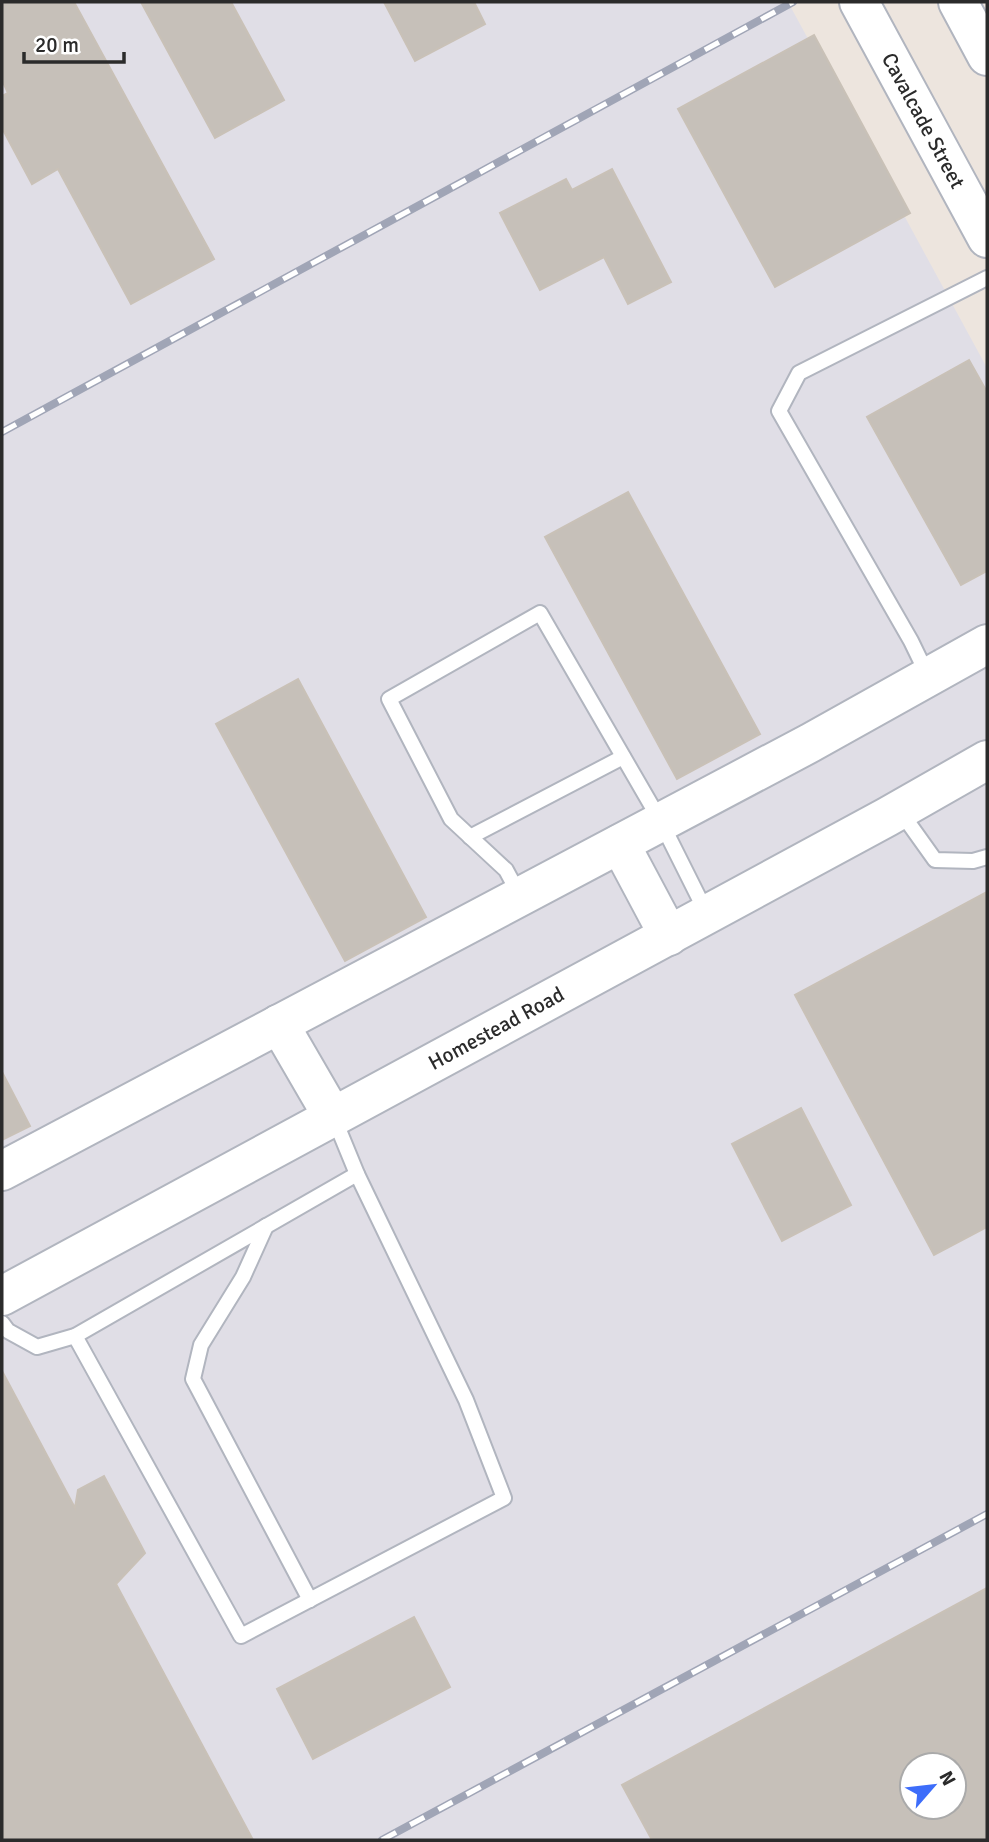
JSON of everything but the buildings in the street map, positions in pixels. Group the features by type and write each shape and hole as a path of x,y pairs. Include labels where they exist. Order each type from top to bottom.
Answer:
{"main road":[{"name":"Cavalcade Street","path":"859,2 987,238"},
{"path":"958,2 987,56"},
{"path":"2,1171 810,743 987,644"},
{"name":"Homestead Road","path":"2,1296 669,936 987,760"},
{"path":"620,844 669,936"},
{"path":"279,1024 333,1117"}],"lane":[{"path":"928,677 911,641 779,411 799,373 987,278"},
{"path":"521,897 506,870 451,819 389,699 540,613 661,822 708,914"},
{"path":"470,837 623,757"},
{"path":"900,810 935,860 972,861 987,858"},
{"path":"75,1336 241,1636 504,1498 466,1400 357,1174 333,1117"},
{"path":"2,1323 8,1331 37,1347 75,1336 357,1174"},
{"path":"266,1226 243,1277 201,1345 193,1379 310,1600"}],"shaded area":[{"path":"2,2 788,2 987,368 987,1840 2,1840"}],"railway":[{"path":"2,432 793,2"},
{"path":"382,1840 987,1514"}]}
